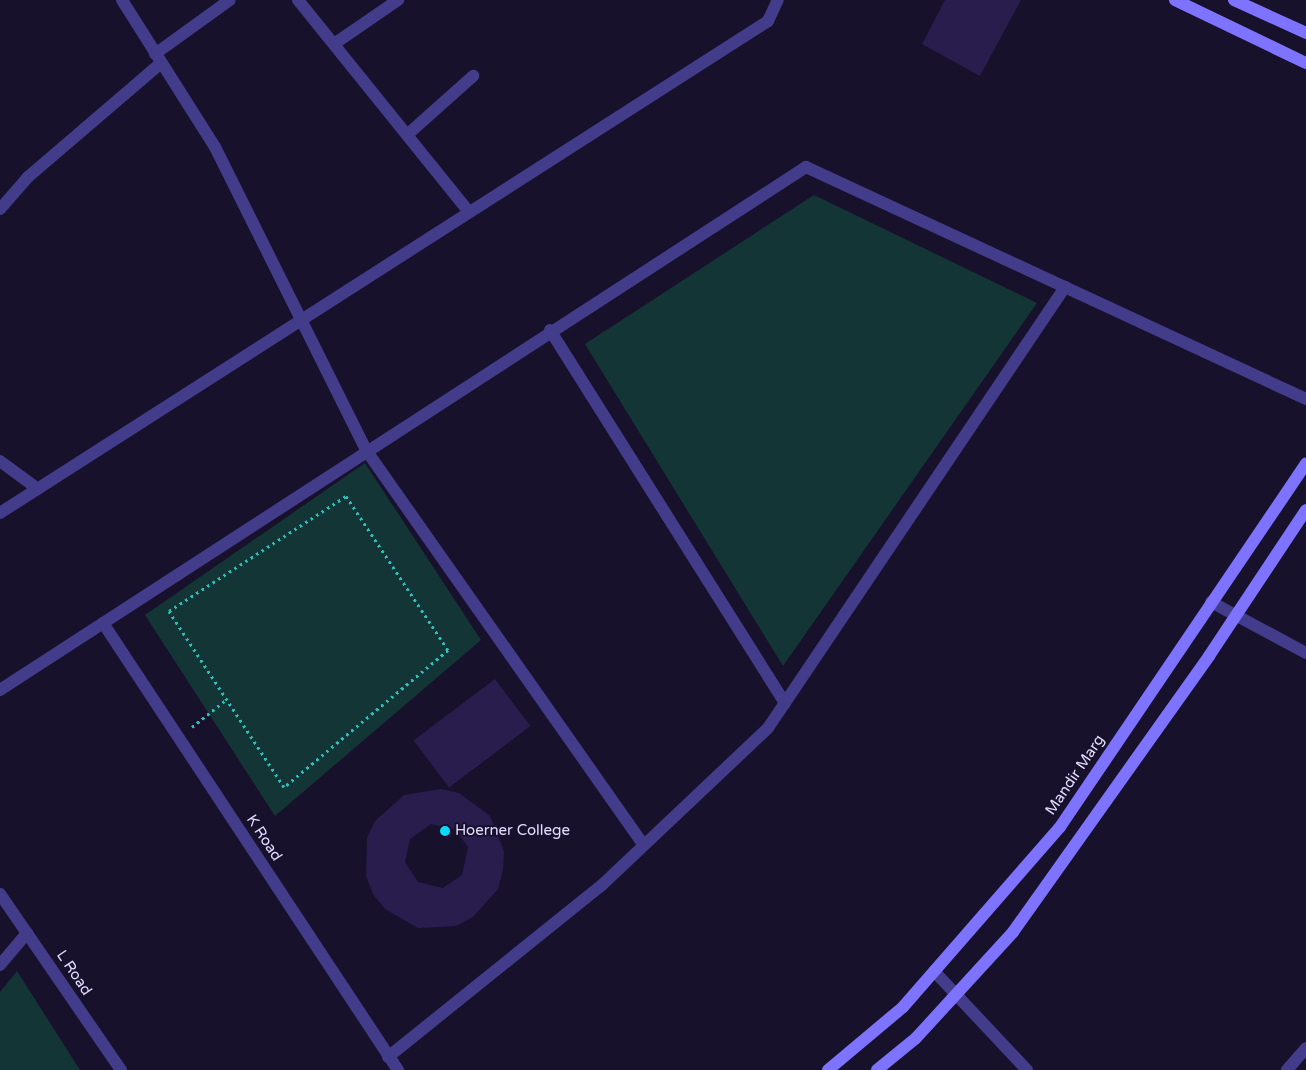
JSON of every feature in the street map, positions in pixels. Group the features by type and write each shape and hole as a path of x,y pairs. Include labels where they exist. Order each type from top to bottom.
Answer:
{"main road":[{"path":"1175,0 1306,63"},
{"path":"1234,0 1306,33"},
{"name":"Mandir Marg","path":"828,1070 903,1007 1060,827 1306,463"},
{"path":"877,1070 916,1038 1013,932 1236,615 1306,510"}],"street":[{"path":"122,0 215,148 366,450 643,844"},
{"path":"0,208 28,177 158,59 230,0"},
{"path":"298,0 469,212"},
{"path":"334,44 398,0"},
{"path":"0,513 768,21 778,0"},
{"path":"407,135 473,76"},
{"path":"0,690 550,330 806,167 1306,399"},
{"path":"388,1056 602,885 643,844 768,728 1065,287"},
{"path":"550,330 785,703"},
{"path":"0,461 38,489"},
{"path":"1212,602 1306,653"},
{"name":"K Road","path":"103,623 398,1070"},
{"name":"L Road","path":"0,894 121,1070"},
{"path":"0,965 28,933"},
{"path":"934,971 1027,1070"},
{"path":"1287,1070 1306,1048"}],"path":[{"path":"346,496 448,650 284,787 227,699 169,611 346,496"},
{"path":"178,738 227,699"}],"green space":[{"path":"814,195 1037,303 783,666 585,344"},
{"path":"365,463 481,640 275,816 145,615"},
{"path":"17,971 80,1070 0,1070 0,992"}],"building":[{"path":"945,0 1021,0 980,76 922,44"},
{"path":"495,679 531,726 449,788 414,740"},
{"path":"441,789 459,793 490,816 504,851 503,870 498,889 473,917 456,926 418,928 385,909 373,894 366,876 367,838 375,821 404,795","holes":["431,824 456,830 468,847 462,875 443,888 418,882 405,862 410,839"]}],"place":[{"name":"Hoerner College","path":"445,831"}]}
